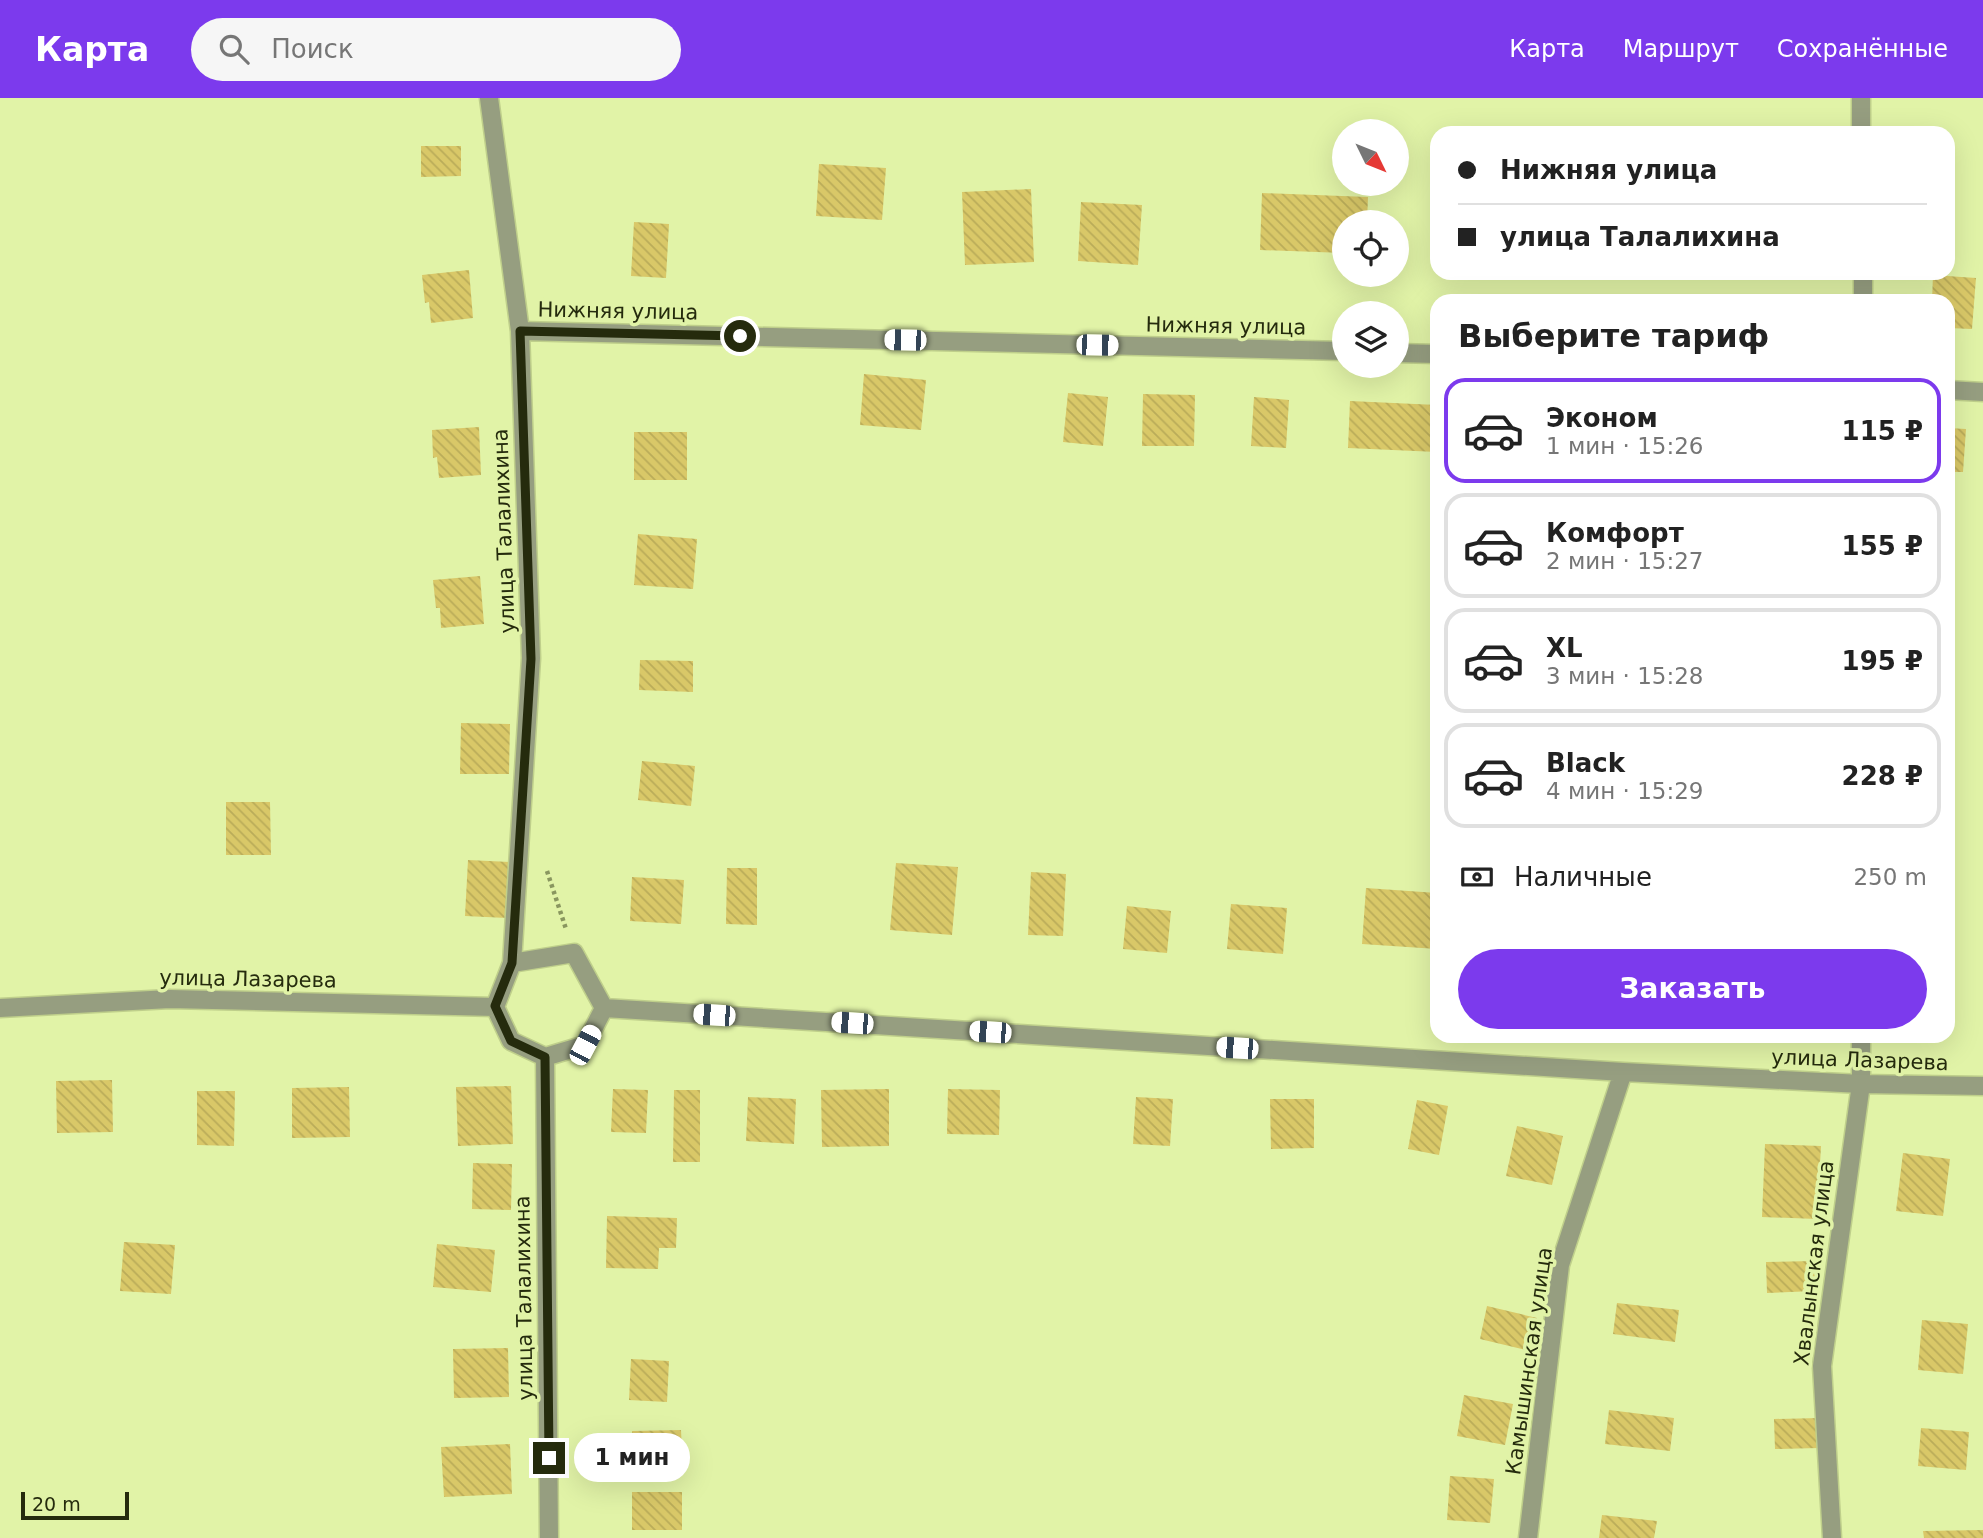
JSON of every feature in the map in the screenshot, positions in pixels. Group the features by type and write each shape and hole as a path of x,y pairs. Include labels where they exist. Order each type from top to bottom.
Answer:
{"street":[{"name":"улица Талалихина","path":"489,98 520,331 531,659 512,963"},
{"path":"1861,98 1861,126"},
{"name":"Нижняя улица","path":"520,331 1332,351"},
{"path":"1409,353 1430,354"},
{"path":"1955,390 1983,392"},
{"path":"574,953 604,1008 585,1045 545,1057 511,1041 495,1006 512,963 574,953"},
{"name":"улица Лазарева","path":"0,1008 170,999 495,1006"},
{"name":"улица Лазарева","path":"604,1008 1623,1072 1861,1084 1983,1086"},
{"name":"Хвалынская улица","path":"1832,1538 1822,1366 1861,1084 1861,1043"},
{"name":"улица Талалихина","path":"545,1057 549,1538"},
{"name":"Камышинская улица","path":"1528,1538 1560,1265 1623,1072"}],"path":[{"path":"544,862 574,953"}],"building":[{"path":"421,146 461,146 461,176 421,177"},
{"path":"819,164 886,168 882,220 816,216"},
{"path":"1031,189 1034,262 965,265 962,192"},
{"path":"1262,193 1368,197 1367,210 1332,210 1332,253 1260,250"},
{"path":"1081,202 1142,205 1138,265 1078,261"},
{"path":"634,222 669,224 666,278 631,276"},
{"path":"469,270 473,318 431,323 429,302 425,303 422,275"},
{"path":"1955,277 1976,278 1972,329 1955,328 1955,294 1932,294 1933,280 1955,280"},
{"path":"864,374 926,380 921,430 860,425"},
{"path":"1068,393 1108,397 1103,446 1063,442"},
{"path":"1143,394 1195,395 1194,446 1142,446"},
{"path":"1254,397 1289,400 1286,448 1251,446"},
{"path":"1350,401 1430,405 1430,452 1348,448"},
{"path":"479,427 481,475 439,478 437,457 433,458 432,430"},
{"path":"1955,428 1966,429 1963,472 1955,472"},
{"path":"634,432 687,432 687,480 634,480"},
{"path":"638,534 697,539 693,589 634,585"},
{"path":"480,576 484,624 441,628 440,608 436,608 433,580"},
{"path":"640,660 693,661 693,692 639,690"},
{"path":"461,723 510,724 509,774 460,774"},
{"path":"642,761 695,766 691,806 638,800"},
{"path":"226,802 270,802 271,855 226,855"},
{"path":"468,860 510,862 507,918 465,916"},
{"path":"896,863 958,867 952,935 890,930"},
{"path":"727,868 757,868 757,925 726,924"},
{"path":"1031,872 1066,874 1063,936 1028,935"},
{"path":"632,877 684,880 681,924 630,921"},
{"path":"1366,888 1430,893 1430,949 1362,944"},
{"path":"1231,904 1287,908 1283,954 1227,949"},
{"path":"1127,906 1171,911 1167,953 1123,949"},
{"path":"112,1080 113,1132 57,1133 56,1081"},
{"path":"511,1086 513,1144 458,1146 456,1087"},
{"path":"349,1087 350,1137 292,1138 292,1088"},
{"path":"613,1089 648,1090 646,1133 611,1132"},
{"path":"889,1089 889,1146 822,1147 821,1090"},
{"path":"948,1089 1000,1090 999,1135 947,1134"},
{"path":"674,1090 700,1090 700,1162 673,1162"},
{"path":"197,1091 235,1091 234,1146 197,1145"},
{"path":"748,1097 796,1099 794,1144 746,1141"},
{"path":"1136,1097 1173,1099 1170,1146 1133,1144"},
{"path":"1270,1099 1314,1099 1314,1148 1271,1149"},
{"path":"1417,1100 1448,1106 1439,1155 1408,1149"},
{"path":"1517,1126 1563,1136 1552,1185 1506,1176"},
{"path":"1765,1144 1821,1146 1817,1219 1762,1217"},
{"path":"1903,1153 1950,1159 1943,1216 1896,1211"},
{"path":"473,1163 512,1164 511,1210 472,1209"},
{"path":"607,1216 677,1218 676,1248 659,1248 658,1269 606,1268"},
{"path":"124,1242 175,1245 171,1294 120,1291"},
{"path":"437,1244 495,1250 491,1292 433,1287"},
{"path":"1815,1261 1815,1291 1767,1293 1766,1262"},
{"path":"1617,1303 1679,1310 1675,1342 1613,1334"},
{"path":"1487,1306 1537,1318 1530,1351 1480,1339"},
{"path":"1922,1320 1968,1324 1963,1374 1918,1370"},
{"path":"508,1348 509,1397 454,1398 453,1349"},
{"path":"631,1359 669,1361 667,1402 629,1400"},
{"path":"1464,1395 1513,1404 1505,1445 1457,1436"},
{"path":"1609,1410 1674,1418 1670,1451 1605,1444"},
{"path":"1819,1418 1819,1448 1775,1449 1774,1419"},
{"path":"1921,1428 1969,1432 1966,1470 1918,1466"},
{"path":"681,1430 683,1474 633,1475 632,1431"},
{"path":"510,1444 512,1494 444,1497 441,1447"},
{"path":"1450,1476 1494,1479 1490,1523 1447,1520"},
{"path":"632,1492 682,1492 682,1530 632,1530"},
{"path":"1602,1515 1657,1521 1654,1538 1599,1538"},
{"path":"1983,1530 1983,1538 1924,1538 1923,1531"}],"route":[{"path":"549,1458 545,1057 511,1041 495,1006 512,963 531,659 520,331 740,336"}]}
